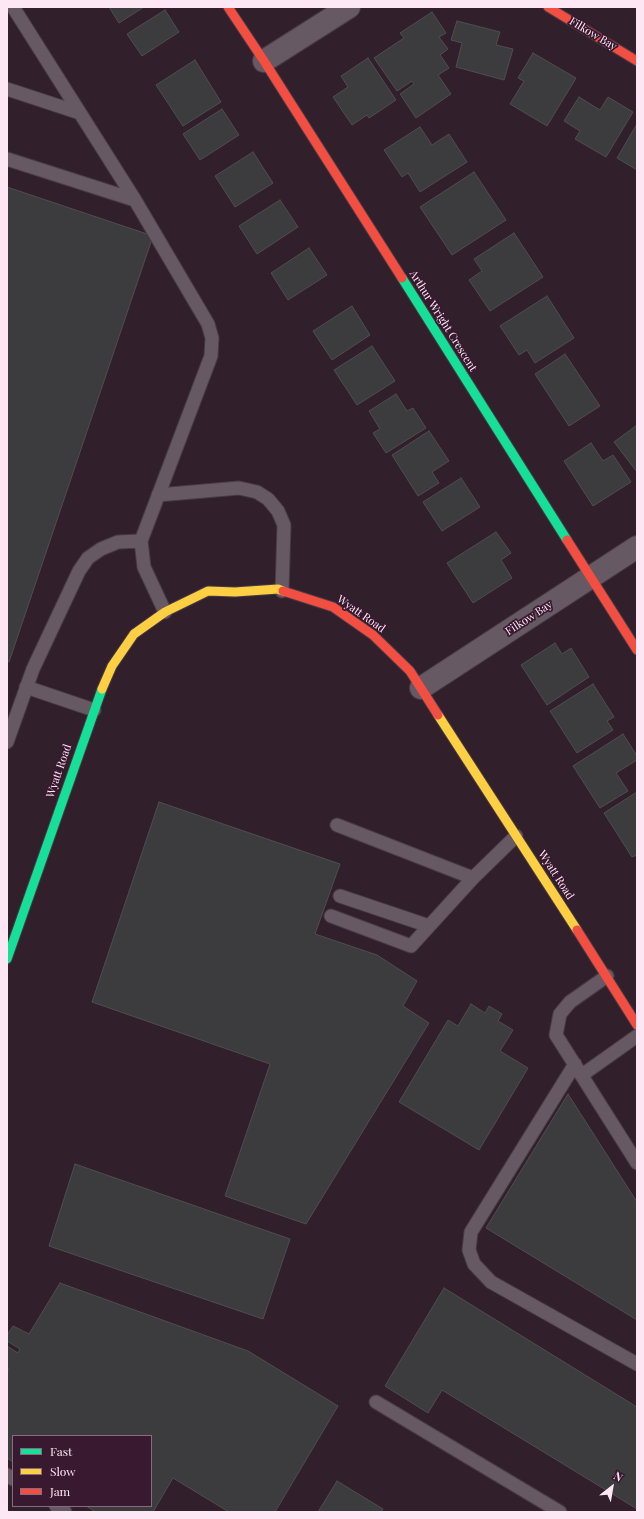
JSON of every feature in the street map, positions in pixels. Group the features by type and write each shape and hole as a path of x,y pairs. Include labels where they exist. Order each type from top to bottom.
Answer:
{"street":[{"name":"Arthur Wright Crescent","path":"228,7 264,61 637,650"},
{"path":"264,61 349,7"},
{"name":"Filkow Bay","path":"548,7 637,61"},
{"name":"Filkow Bay","path":"421,688 637,547"},
{"name":"Wyatt Road","path":"7,959 94,710 112,666 134,634 165,612 208,591 235,592 278,590 333,607 373,635 410,671 637,1025"}],"lane":[{"path":"13,12 80,113 135,200 208,324 212,338 211,356 141,541 144,567 165,612"},
{"path":"7,89 80,113"},
{"path":"7,158 135,200"},
{"path":"158,495 239,488 257,492 268,499 278,511 284,525 282,591"},
{"path":"7,742 33,669 79,571 88,558 101,549 118,542 141,541"},
{"path":"26,687 94,710"},
{"path":"337,825 473,878"},
{"path":"331,916 411,946 473,878 516,836"},
{"path":"340,896 429,926"},
{"path":"607,976 570,1002 560,1014 556,1035 637,1163"},
{"path":"637,1036 578,1069 471,1232 469,1250 474,1264 491,1282 637,1364"},
{"path":"376,1402 560,1512"}],"building":[{"path":"109,7 144,7 119,23"},
{"path":"165,10 179,32 142,56 127,34"},
{"path":"432,12 446,33 439,37 448,49 440,55 449,68 438,75 451,94 416,118 400,94 414,84 412,81 397,91 374,58 404,38 400,33"},
{"path":"457,21 500,32 496,45 513,49 504,80 456,67 462,43 451,40"},
{"path":"533,53 576,78 547,126 510,104 524,81 518,78"},
{"path":"368,58 396,100 369,118 367,115 352,125 333,97 348,87 341,76"},
{"path":"195,60 221,102 183,126 156,85"},
{"path":"579,97 600,110 608,97 633,112 606,157 575,139 580,131 564,121"},
{"path":"222,109 239,135 200,160 183,134"},
{"path":"637,124 637,170 617,158"},
{"path":"420,127 432,145 449,134 467,162 420,192 408,173 402,177 384,150"},
{"path":"253,152 273,183 235,207 215,176"},
{"path":"474,172 506,220 452,255 420,207"},
{"path":"7,187 153,236 9,662 7,661"},
{"path":"280,200 298,227 257,254 239,226"},
{"path":"514,233 543,277 490,311 469,280 482,271 474,259"},
{"path":"309,248 327,275 288,300 271,273"},
{"path":"547,296 574,338 535,363 527,350 519,355 500,326"},
{"path":"352,306 370,335 332,360 313,331"},
{"path":"372,346 395,381 357,405 334,370"},
{"path":"565,354 600,406 569,426 535,374"},
{"path":"396,394 407,411 413,408 426,428 386,453 373,433 380,429 369,411"},
{"path":"637,425 637,472 614,442"},
{"path":"429,431 449,461 432,472 439,483 418,496 392,455"},
{"path":"591,443 603,461 613,455 631,482 593,506 564,461"},
{"path":"461,478 480,507 442,531 423,502"},
{"path":"496,532 511,553 501,560 512,578 473,603 447,563"},
{"path":"555,643 562,654 571,648 589,677 547,705 521,665"},
{"path":"593,684 614,717 607,721 613,730 577,753 550,711"},
{"path":"623,734 637,756 637,760 616,773 628,791 600,808 573,766"},
{"path":"637,792 637,855 632,857 604,813"},
{"path":"159,802 340,864 315,934 377,955 417,981 403,1006 429,1023 306,1224 225,1196 270,1064 92,1002"},
{"path":"471,1004 485,1013 489,1006 502,1014 498,1021 513,1030 500,1051 528,1068 479,1150 399,1102 448,1020 458,1026"},
{"path":"568,1094 637,1202 637,1320 486,1228"},
{"path":"75,1164 290,1239 263,1319 49,1246"},
{"path":"60,1283 248,1351 338,1406 275,1512 229,1512 173,1478 153,1512 96,1512 88,1507 152,1507 152,1435 12,1435 12,1461 7,1458 7,1372 9,1369 7,1369 7,1346 18,1353 20,1349 7,1341 7,1335 13,1326 29,1334"},
{"path":"444,1288 637,1407 637,1509 442,1390 428,1413 385,1386"},
{"path":"337,1481 383,1509 381,1512 318,1512"}],"traffic: fast":[{"path":"402,278 567,540"},
{"path":"7,959 102,689"}],"traffic: slow":[{"path":"102,689 112,666 134,634 165,612 208,591 235,592 278,589 283,591"},
{"path":"438,715 577,930"}],"traffic: jam":[{"path":"228,7 402,278"},
{"path":"548,7 637,61"},
{"path":"567,540 637,650"},
{"path":"283,591 333,607 373,635 410,671 438,715"},
{"path":"577,930 637,1025"}]}
